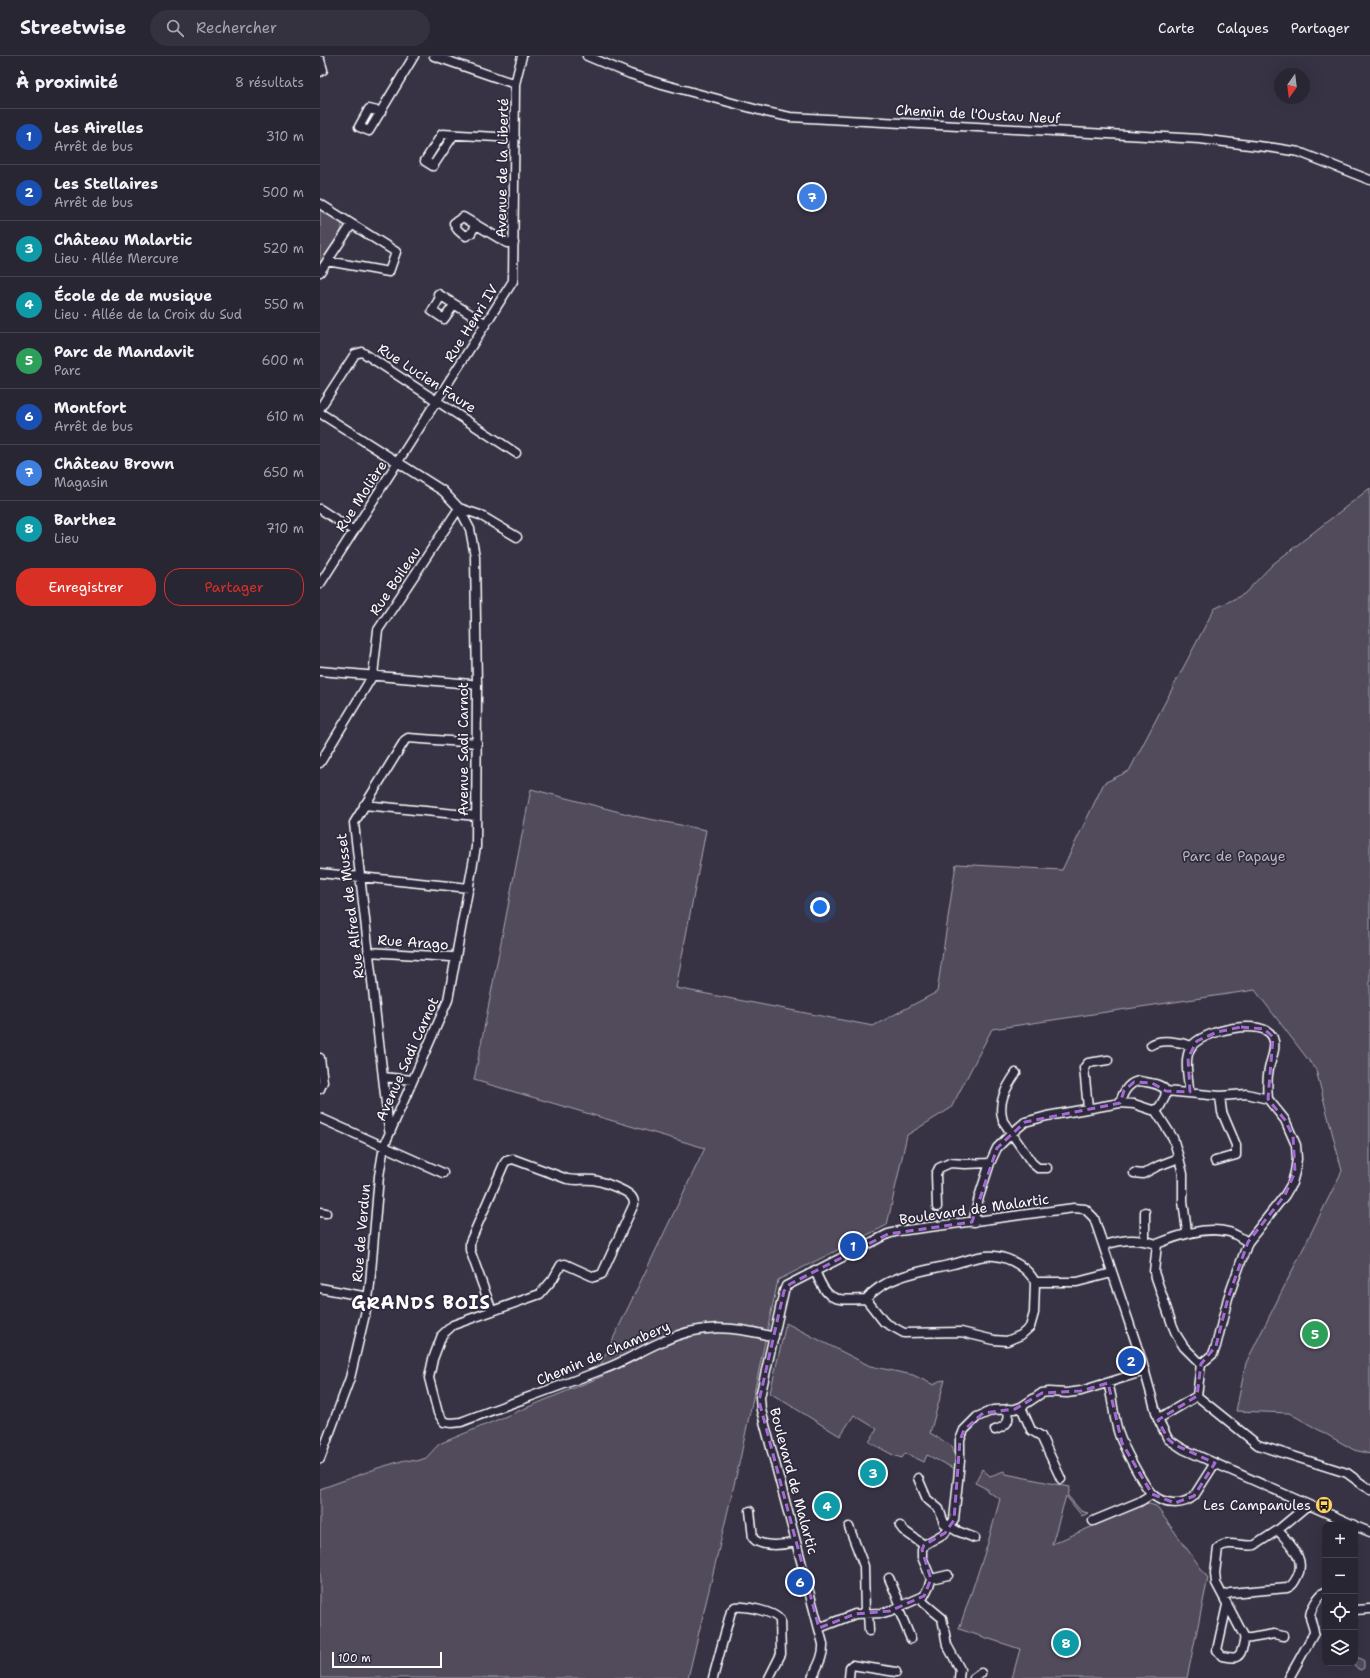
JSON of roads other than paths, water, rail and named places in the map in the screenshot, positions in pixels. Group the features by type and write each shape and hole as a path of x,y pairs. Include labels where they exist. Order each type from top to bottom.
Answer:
{"street":[{"path":"381,112 414,56"},
{"path":"434,56 515,84"},
{"name":"Avenue de la Liberté","path":"513,281 515,84 522,56"},
{"name":"Chemin de l'Oustau Neuf","path":"587,56 630,74 662,84 790,117 1200,139 1299,152 1370,180"},
{"path":"320,60 323,70 320,72"},
{"path":"453,136 515,138"},
{"path":"320,204 396,252 389,272 327,261"},
{"path":"320,272 352,224"},
{"path":"476,224 507,243 514,243"},
{"name":"Rue Henri IV","path":"398,463 513,281"},
{"path":"454,305 444,319 432,311 440,295 486,324"},
{"name":"Rue Lucien Faure","path":"320,408 354,354 358,352 366,354 516,453"},
{"name":"Avenue Sadi Carnot","path":"320,413 443,491 459,508 470,529 475,556 477,686 476,847 448,1000 389,1131 384,1146"},
{"name":"Rue Molière","path":"320,584 398,463"},
{"path":"459,508 480,514 517,537"},
{"name":"Rue Boileau","path":"374,675 378,630 459,508"},
{"path":"320,510 354,531"},
{"path":"320,671 471,684 477,686"},
{"path":"320,763 374,675"},
{"name":"Rue Alfred de Musset","path":"389,1131 359,878 354,823 405,740 408,738 477,743"},
{"path":"364,805 476,816"},
{"path":"320,873 469,888"},
{"name":"Rue Arago","path":"368,952 451,957 455,959"},
{"path":"1189,1092 1187,1066 1189,1052 1192,1046 1209,1034 1241,1027 1259,1028 1270,1033 1274,1042 1274,1049 1268,1069 1268,1099"},
{"path":"1151,1045 1155,1042 1160,1042 1192,1046"},
{"path":"320,1058 323,1082 320,1088"},
{"path":"1088,1108 1084,1068 1088,1063 1108,1060"},
{"path":"1016,1073 1003,1094 1001,1114 1003,1120 1032,1163 1038,1168 1048,1168"},
{"path":"383,1076 412,1080"},
{"path":"1120,1102 1124,1091 1134,1082 1152,1083 1161,1086 1166,1091 1220,1096 1247,1094 1268,1099 1285,1120 1293,1136 1297,1159 1292,1183 1285,1195 1248,1242 1228,1298 1213,1354 1201,1364 1198,1396"},
{"path":"1156,1110 1159,1108 1165,1097 1166,1091"},
{"path":"1214,1161 1236,1155 1236,1145 1222,1112 1220,1096"},
{"path":"974,1222 979,1197 990,1163 997,1148 1026,1122 1047,1116 1120,1102 1156,1110"},
{"path":"1156,1110 1173,1138 1180,1158 1183,1174 1183,1201 1187,1232"},
{"path":"320,1118 443,1173"},
{"name":"Rue de Verdun","path":"320,1459 350,1378 368,1297 379,1176 384,1146"},
{"path":"1134,1173 1143,1174 1158,1166 1180,1158"},
{"path":"513,1159 518,1160 568,1179 598,1181 632,1196 634,1204 602,1274 594,1277 565,1264 561,1265 550,1283 540,1294 492,1311 470,1250 470,1242 506,1161 513,1159"},
{"path":"937,1208 936,1174 939,1168 950,1163 990,1163"},
{"name":"Boulevard de Malartic","path":"812,1678 824,1650 759,1402 786,1286 888,1234 899,1231 1074,1208 1085,1209 1094,1218 1104,1245 1145,1371 1158,1420 1168,1439 1175,1445 1347,1522"},
{"path":"1145,1212 1145,1240"},
{"path":"1104,1245 1127,1239 1145,1240 1157,1244 1187,1232 1229,1232 1248,1242"},
{"path":"1157,1244 1154,1272 1176,1336 1184,1347 1201,1364"},
{"path":"815,1270 823,1287 832,1296 841,1300 866,1299 870,1294 900,1277 919,1271 989,1256 1010,1260 1031,1275 1035,1282 1034,1313 1030,1327 1022,1335 1007,1341 994,1340 961,1332 904,1333 884,1322 866,1299"},
{"path":"1035,1282 1077,1282 1112,1273"},
{"path":"320,1288 368,1297"},
{"name":"Chemin de Chambery","path":"492,1311 450,1327 442,1335 438,1344 429,1378 438,1413 444,1422 461,1422 606,1368 663,1341 689,1332 725,1327 774,1336"},
{"path":"924,1545 940,1538 951,1527 954,1520 960,1468 959,1447 961,1434 977,1417 983,1413 993,1410 1021,1407 1042,1393 1066,1393 1081,1391 1145,1371"},
{"path":"1108,1383 1122,1443 1152,1494 1162,1500 1175,1503 1190,1499 1194,1496 1215,1463"},
{"path":"1158,1420 1198,1396"},
{"path":"1198,1396 1258,1445 1347,1473 1370,1490"},
{"path":"1021,1407 1031,1430 1041,1436 1061,1480"},
{"path":"995,1430 1007,1425 1009,1417 1008,1409"},
{"path":"918,1478 926,1498 939,1509 944,1523 975,1538"},
{"path":"1093,1521 1139,1502 1152,1494"},
{"path":"1227,1605 1217,1647 1218,1652 1222,1656 1237,1658 1241,1654 1245,1639 1216,1583 1215,1573 1218,1548 1226,1544 1255,1545 1278,1530 1308,1505"},
{"path":"750,1511 753,1538 755,1541 771,1544 796,1542"},
{"path":"900,1526 903,1530 924,1545"},
{"path":"850,1527 864,1566 867,1613 870,1631"},
{"name":"Boulevard de Malartic","path":"1358,1527 1370,1532"},
{"path":"1223,1596 1230,1593 1287,1588 1293,1584 1299,1573 1301,1564 1299,1558 1278,1530"},
{"path":"819,1628 855,1614 883,1613 921,1598 927,1592 931,1579 922,1557 924,1545"},
{"path":"931,1579 948,1575"},
{"path":"889,1578 910,1639"},
{"path":"1289,1678 1314,1633 1314,1628 1310,1617 1311,1612 1322,1593"},
{"path":"921,1598 924,1603 942,1618 947,1644 958,1663 960,1676 967,1676 968,1678"},
{"path":"713,1678 731,1611 735,1607 741,1606 774,1614 780,1620 781,1654 770,1678"},
{"path":"1358,1610 1370,1609"},
{"path":"1245,1639 1274,1634 1283,1636"},
{"path":"849,1678 850,1667 852,1665 896,1672"},
{"path":"974,1678 981,1673"}],"place":[{"name":"Château Brown","path":"812,197"},
{"name":"Les Airelles","path":"853,1246"},
{"name":"Parc de Mandavit","path":"1315,1334"},
{"name":"Les Stellaires","path":"1131,1361"},
{"name":"Château Malartic","path":"873,1473"},
{"name":"Les Campanules","path":"1324,1505"},
{"name":"École de de musique","path":"827,1506"},
{"name":"Montfort","path":"800,1582"},
{"name":"Barthez","path":"1066,1643"}],"district":[{"name":"GRANDS BOIS","path":"421,1303"}],"park label":[{"name":"Parc de Papaye","path":"1234,856"}]}
